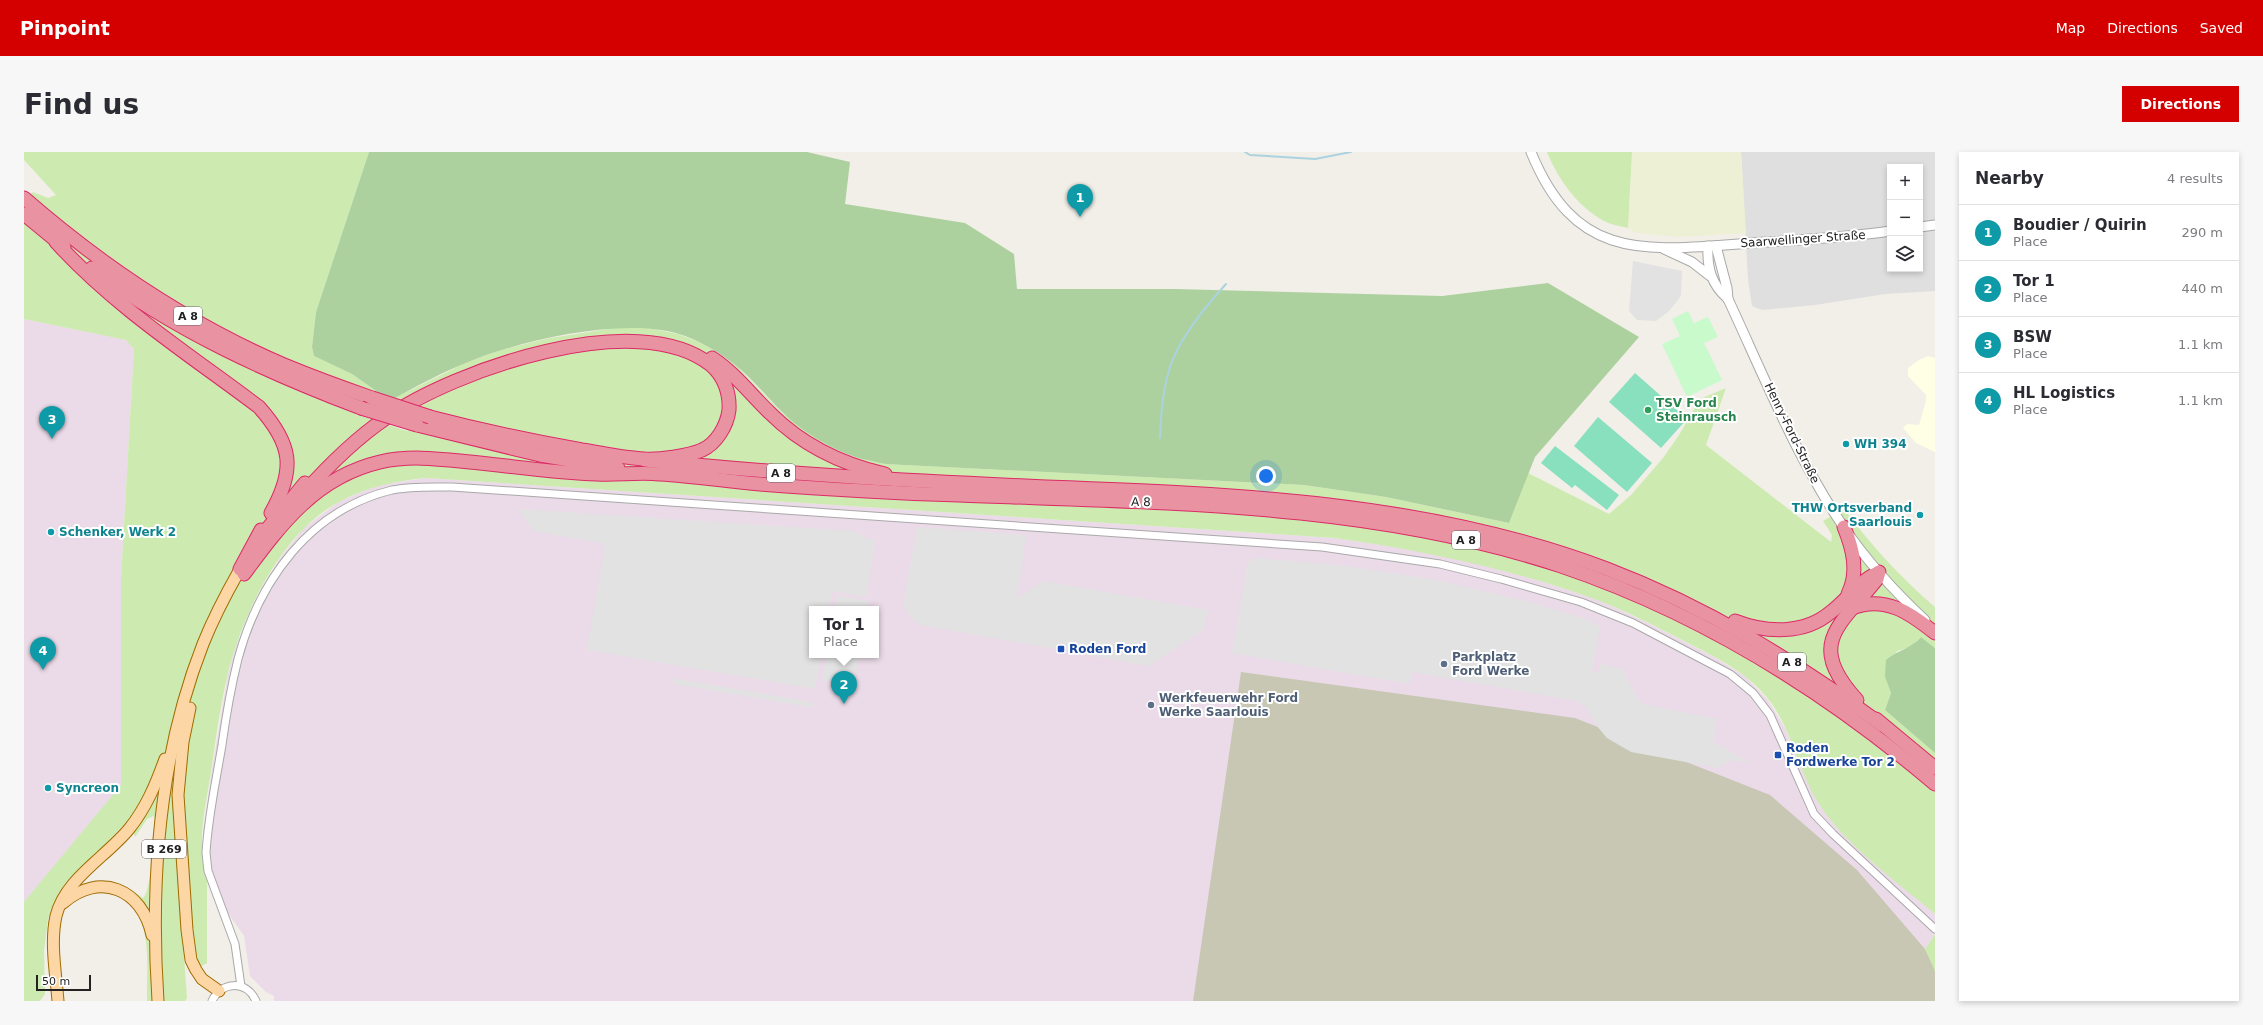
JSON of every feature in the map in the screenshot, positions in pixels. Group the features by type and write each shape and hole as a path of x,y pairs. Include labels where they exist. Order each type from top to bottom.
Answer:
{"highway":[{"name":"A 8","path":"24,198 64,232 108,266 202,324 283,364 372,398 430,417 543,443 645,460 764,472 916,481 1231,495 1348,507 1436,521 1511,538 1606,569 1696,608 1795,663 1882,725 1935,768"},
{"name":"A 8","path":"24,214 56,242 129,294 196,335 278,376 361,408 417,425 540,455 688,478 856,490 1173,504 1281,512 1391,525 1477,542 1560,566 1647,598 1732,641 1788,674 1829,702 1935,784"},
{"path":"56,242 86,273 114,297 260,407 273,422 281,435 287,454 286,483 241,572"},
{"path":"241,572 266,529 311,476 350,439 383,413 410,396 469,368 530,350 599,338 641,335 664,338 685,344 703,352 722,365 770,414 792,434 811,446 848,464 916,481"},
{"path":"241,572 281,519 315,480 353,443 386,418 413,401 471,374 503,363 566,348 600,343 627,342 661,344 699,357 712,366 726,388 729,399 726,423 712,444 702,450 690,454 645,460"},
{"path":"241,572 303,501 338,477 382,461 402,458 424,458 596,474 658,473"},
{"path":"1844,527 1852,552 1854,570 1849,604 1834,632 1830,656 1842,683 1882,725"},
{"path":"1696,608 1749,627 1784,630 1803,627 1849,604 1877,579 1879,572"},
{"path":"1849,604 1872,603 1896,607 1919,620 1935,633"}],"main road":[{"name":"B 269","path":"159,1001 161,902 165,835 175,763 189,696 241,572"},
{"path":"58,1001 54,926 59,906 75,883 129,828 146,803 160,772 189,696"},
{"path":"156,963 158,864 163,805 171,754 189,696"},
{"path":"189,696 178,795 187,930 191,960 196,970 202,979 219,991"},
{"path":"59,906 74,895 90,889 111,887 129,895 144,910 149,921 156,963 159,1001"}],"street":[{"path":"1531,152 1546,184 1555,197 1586,226 1599,234 1626,245 1663,248 1692,262 1710,276"},
{"path":"1923,227 1935,225"},
{"name":"Saarwellinger Straße","path":"1663,248 1712,246 1887,231"},
{"name":"Henry-Ford-Straße","path":"1712,246 1708,267 1710,276 1719,291 1728,300 1807,466 1844,527 1879,572 1935,629"},
{"name":"Henry-Ford-Straße","path":"1712,246 1727,288 1728,300"},
{"path":"241,986 235,944 208,872 206,853 229,699 239,657 247,633 270,586 285,561 298,544 321,523 353,504 372,497 392,490 422,487 452,487 1322,547 1440,564 1546,591 1590,605 1633,623 1716,667 1746,686 1760,701 1773,721 1814,814 1833,834 1935,929"},
{"path":"212,1001 219,991 229,986 241,986 250,992 256,1001"}],"shaded area":[{"path":"1632,152 1741,152 1746,233 1679,237 1636,233 1628,228"},
{"path":"1741,152 1935,152 1935,291 1885,294 1815,305 1762,310 1752,306 1748,280"},
{"path":"1633,261 1682,271 1681,295 1669,311 1656,321 1637,320 1629,311"},
{"path":"24,319 127,340 134,349 121,578 121,786 24,903"},
{"path":"1928,356 1935,358 1935,452 1916,443 1903,428 1907,424 1919,425 1926,401 1926,395 1908,376 1908,368 1919,360"},
{"path":"426,478 1335,538 1402,548 1472,562 1534,579 1599,600 1716,658 1746,677 1768,700 1785,728 1805,776 1820,806 1840,831 1935,914 1935,934 1925,949 1934,1001 274,1001 274,996 266,992 250,976 244,936 211,889 204,867 203,832 228,674 235,648 263,587 279,559 304,528 338,502 379,485"},
{"path":"517,509 854,531 868,539 876,540 866,597 832,591 830,606 809,606 809,658 820,658 815,689 587,650 605,544 534,531"},
{"path":"917,527 1026,535 1017,599 1043,581 1208,610 1204,629 1149,666 921,625 913,620 903,607"},
{"name":"Parkplatz Ford Werke","path":"1256,558 1338,565 1431,579 1530,602 1589,620 1600,627 1592,672 1598,673 1600,664 1623,669 1637,698 1643,704 1717,719 1713,742 1751,763 1731,760 1718,768 1631,752 1607,738 1596,725 1585,706 1577,701 1412,672 1409,684 1232,653 1247,565 1251,560"},
{"path":"837,595 869,601 868,606 835,606"},
{"path":"826,658 859,658 854,686 822,680"},
{"path":"1241,672 1575,718 1770,795 1857,870 1925,949 1935,967 1935,1001 1193,1001"},
{"path":"672,678 812,702 814,708 674,684"}],"green space":[{"path":"24,152 369,152 316,312 312,347 314,356 352,374 379,393 355,414 407,431 438,412 395,398 469,361 501,350 550,338 614,328 648,328 678,334 704,344 736,365 782,413 847,455 885,464 1304,485 1386,497 1509,523 1528,473 1609,514 1631,495 1663,458 1679,435 1700,399 1726,388 1706,445 1831,542 1832,535 1823,521 1844,509 1887,561 1910,585 1935,607 1935,648 1921,637 1910,647 1897,651 1885,677 1891,693 1885,710 1935,753 1935,914 1874,864 1844,836 1832,821 1813,794 1784,724 1777,711 1750,680 1717,658 1630,614 1597,600 1533,579 1435,555 1335,538 426,478 392,483 360,492 339,502 318,516 300,533 283,553 255,600 244,625 228,673 219,719 203,822 202,850 207,877 207,963 202,966 199,964 195,949 184,956 187,998 185,1001 147,1001 147,954 142,923 135,910 125,900 110,894 111,882 135,892 143,898 146,893 152,862 154,816 147,819 135,837 129,819 61,893 52,907 48,919 44,951 45,994 40,1001 24,1001 24,902 121,785 121,578 134,349 126,340 24,319 24,199 33,192 48,198 56,195 24,160"},
{"path":"369,152 807,152 850,162 845,204 965,223 1014,254 1017,289 1175,289 1442,296 1548,283 1639,337 1535,457 1509,523 1386,497 1304,485 885,464 866,460 851,456 838,450 803,430 788,418 740,369 714,350 686,336 656,329 630,328 573,333 516,346 459,366 395,398 379,393 352,374 314,356 312,347 316,312"},
{"path":"1547,152 1632,152 1628,228 1607,222 1595,215 1577,200 1563,182"},
{"path":"1688,311 1696,328 1694,323 1708,317 1718,337 1704,343 1722,380 1687,397 1662,344 1680,336 1672,319"},
{"name":"TSV Ford Steinrausch","path":"1635,373 1687,419 1661,448 1609,402"},
{"path":"1598,417 1652,463 1627,492 1574,446"},
{"path":"1555,446 1619,495 1607,510 1575,485 1572,488 1541,463"},
{"path":"1921,637 1935,648 1935,753 1885,710 1891,693 1885,677 1886,660 1913,644"},
{"path":"1935,934 1935,971 1925,949"}],"waterway":[{"path":"1245,152 1250,155 1315,159 1351,152"},
{"path":"1160,438 1163,398 1172,362 1192,326 1226,284"}],"place":[{"name":"Boudier / Quirin","path":"1080,217"},
{"name":"TSV Ford Steinrausch","path":"1648,410"},
{"name":"BSW","path":"52,439"},
{"name":"WH 394","path":"1846,444"},
{"name":"THW Ortsverband Saarlouis","path":"1920,515"},
{"name":"Schenker, Werk 2","path":"51,532"},
{"name":"Roden Ford","path":"1061,649"},
{"name":"Parkplatz Ford Werke","path":"1444,664"},
{"name":"HL Logistics","path":"43,670"},
{"name":"Tor 1","path":"844,704"},
{"name":"Werkfeuerwehr Ford Werke Saarlouis","path":"1151,705"},
{"name":"Roden Fordwerke Tor 2","path":"1778,755"},
{"name":"Syncreon","path":"48,788"}]}
